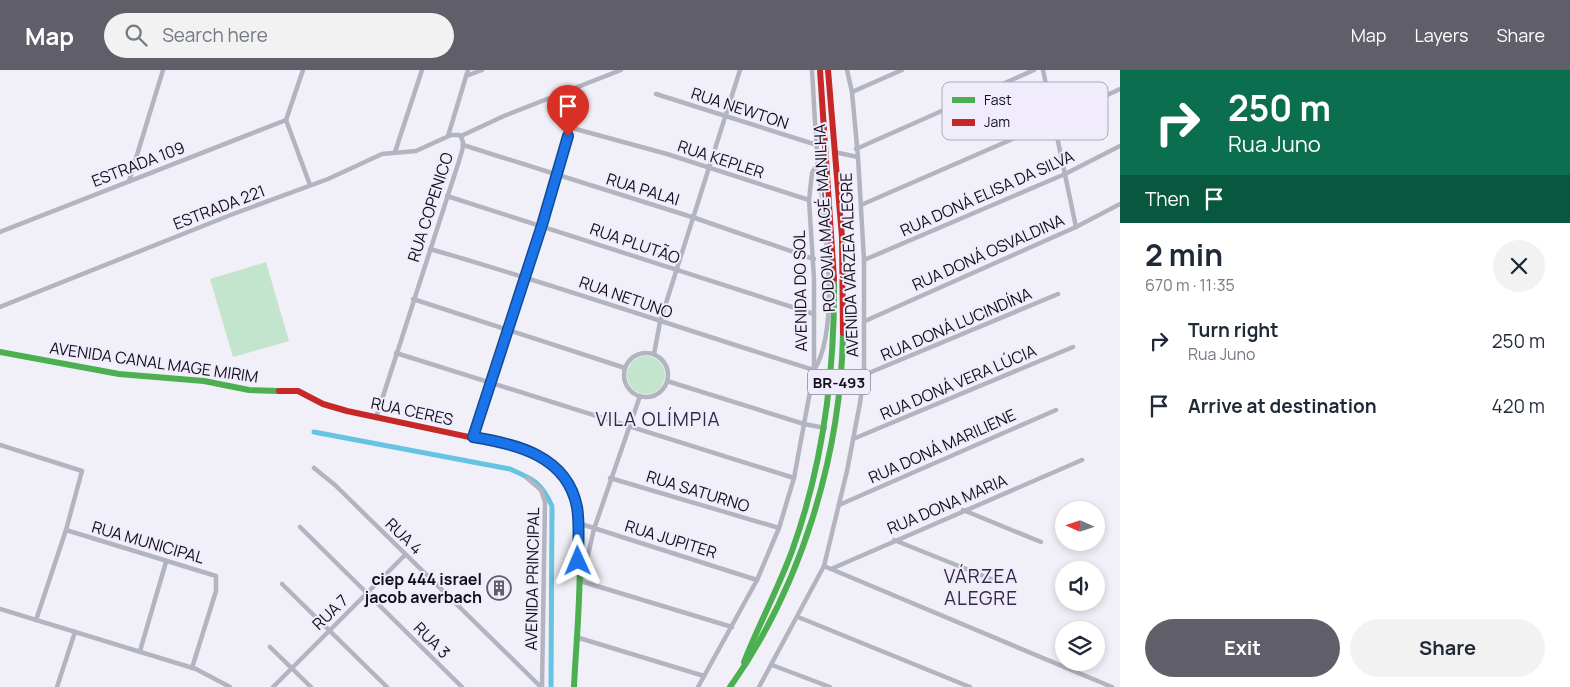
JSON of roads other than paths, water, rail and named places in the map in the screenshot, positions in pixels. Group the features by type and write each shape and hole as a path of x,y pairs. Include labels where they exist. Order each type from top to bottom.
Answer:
{"main road":[{"name":"RODOVIA MAGÉ-MANILHA","path":"732,687 778,586 799,531 817,468 825,428 835,348 837,292 820,70"},
{"name":"RODOVIA MAGÉ-MANILHA","path":"738,675 763,637 795,564 817,498 833,429 843,349 844,292 828,70"},
{"name":"AVENIDA CANAL MAGE MIRIM","path":"0,352 119,374 204,381 249,390 295,391 304,394"},
{"name":"RUA CERES","path":"304,394 323,404 376,418 525,449 540,455 567,481 577,510 580,581 574,687"}],"street":[{"path":"130,181 163,70"},
{"path":"303,70 286,120 310,185"},
{"path":"395,152 422,70"},
{"path":"448,136 468,70"},
{"path":"466,76 482,70"},
{"path":"461,136 504,116 620,70"},
{"path":"654,354 660,322 695,218 740,70"},
{"path":"812,70 828,298 824,350 814,370"},
{"name":"AVENIDA VÁRZEA ALEGRE","path":"759,687 824,566 853,439 864,375 864,260 861,205 852,92 847,70"},
{"path":"852,92 902,70"},
{"path":"1007,82 1034,70"},
{"path":"1108,95 1120,89"},
{"name":"RUA NEWTON","path":"656,94 726,118 817,145"},
{"path":"856,149 942,111"},
{"name":"ESTRADA 109","path":"0,232 286,120"},
{"name":"RUA KEPLER","path":"556,176 570,130 575,127 809,200"},
{"name":"ESTRADA 221","path":"0,307 328,179 378,156 420,149 448,136"},
{"name":"RUA COPENICO","path":"376,418 463,145 461,136 448,136"},
{"path":"861,205 1009,140"},
{"path":"1059,140 1076,227"},
{"name":"RUA PALAI","path":"463,145 556,176 695,218 814,259"},
{"name":"RUA DONÁ ELISA DA SILVA","path":"864,260 1065,174 1120,146"},
{"path":"834,152 858,157"},
{"path":"809,200 812,173 818,163"},
{"path":"473,437 542,225 556,176"},
{"name":"RUA PLUTÃO","path":"447,196 814,314"},
{"name":"AVENIDA DO SOL","path":"698,687 757,580 778,528 794,478 814,370 814,259 809,200"},
{"name":"RUA DONÁ OSVALDINA","path":"865,321 1076,227 1120,204"},
{"name":"RUA NETUNO","path":"430,248 524,276 660,322 814,370"},
{"name":"RUA DONÁ LUCINDÍNA","path":"864,375 1058,294"},
{"path":"413,299 625,368"},
{"name":"RUA DONÁ VERA LÚCIA","path":"853,439 1073,347"},
{"path":"644,353 654,354 665,365 666,381 656,394 640,396 627,386 625,368 634,356 644,353"},
{"path":"396,354 794,478"},
{"path":"666,381 804,424 825,428"},
{"path":"640,396 610,478 580,581 732,627"},
{"name":"RUA DONÁ MARILIENE","path":"839,505 1056,410"},
{"name":"RUA MUNICIPAL","path":"0,444 81,470 66,530 36,620"},
{"name":"RUA DONA MARIA","path":"831,569 894,540 1082,460"},
{"name":"RUA 4","path":"314,468 335,485 542,687"},
{"name":"AVENIDA PRINCIPAL","path":"527,478 541,490 546,502 542,687"},
{"name":"RUA SATURNO","path":"610,478 778,528"},
{"path":"964,510 1041,542"},
{"name":"RUA JUPITER","path":"578,523 757,580"},
{"name":"RUA 3","path":"300,527 368,592 462,687"},
{"name":"RUA MUNICIPAL","path":"66,530 166,562 210,573 218,580 192,668"},
{"path":"894,540 1001,583"},
{"name":"RUA 7","path":"273,687 405,555"},
{"path":"140,651 166,562"},
{"path":"824,566 1112,687"},
{"path":"282,584 387,687"},
{"path":"0,609 192,668 227,686"},
{"path":"798,617 970,687"},
{"path":"57,687 75,632"},
{"path":"576,637 704,676"},
{"path":"270,647 311,687"},
{"path":"772,665 830,687"}],"waterway":[{"path":"314,432 510,469 536,482 540,486 552,506 551,687"}],"place":[{"name":"ciep 444 israel jacob averbach","path":"499,588"}],"district":[{"name":"VILA OLÍMPIA","path":"658,419"},
{"name":"VÁRZEA ALEGRE","path":"981,587"}]}
